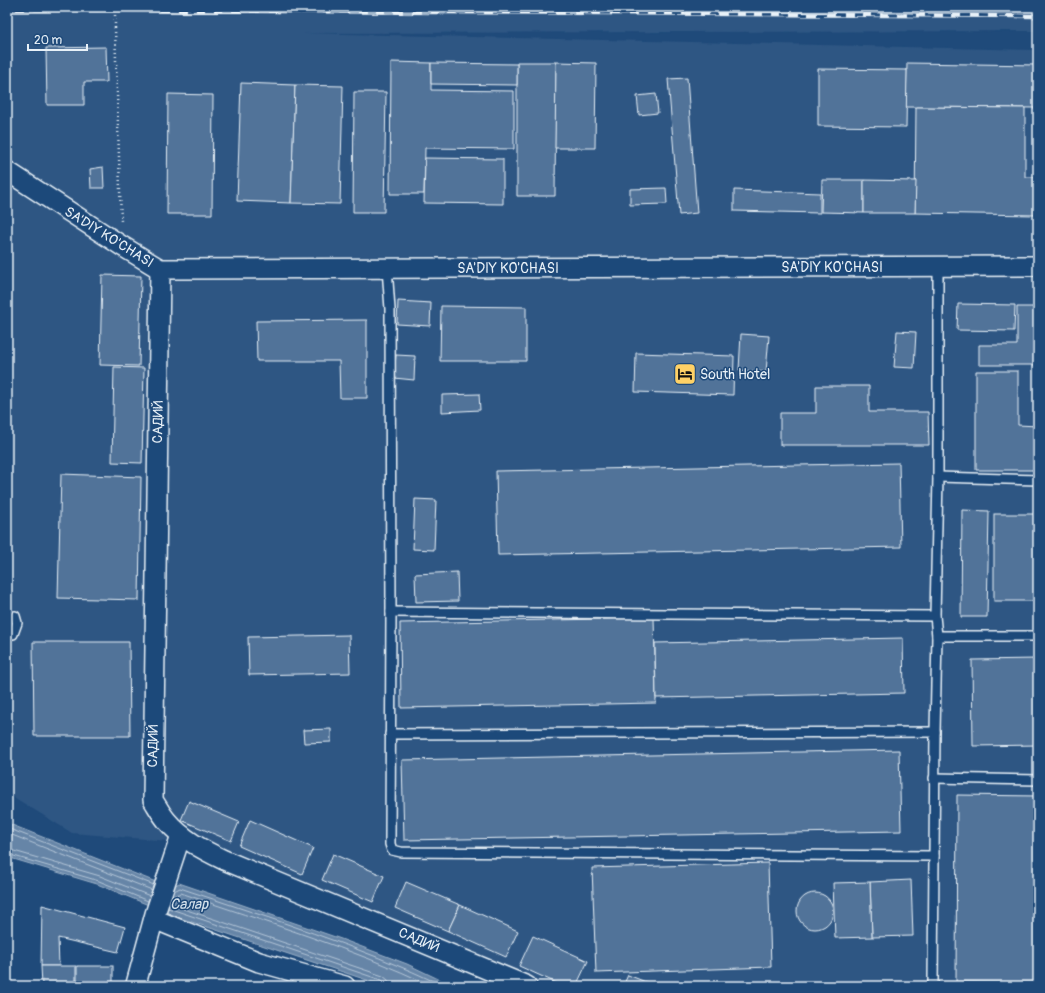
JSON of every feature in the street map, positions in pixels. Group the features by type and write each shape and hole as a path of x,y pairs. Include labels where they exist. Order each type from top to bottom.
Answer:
{"street":[{"name":"SA'DIY KO'CHASI","path":"7,170 122,246 160,269 1038,266"},
{"name":"САДИЙ","path":"160,269 152,800 167,821 181,835 203,850 489,978 527,986"},
{"path":"136,985 154,917 181,835"},
{"path":"154,917 259,962 345,986"}],"lane":[{"path":"933,986 934,778 938,636 935,616 938,478 938,267"},
{"path":"387,268 390,309 392,612 390,844 392,850 401,852 934,856"},
{"path":"938,478 1038,480"},
{"path":"392,612 935,616"},
{"path":"7,634 13,634 17,623 15,616"},
{"path":"938,636 1038,636"},
{"path":"390,734 935,732"},
{"path":"934,778 1038,780"}],"path":[{"path":"115,7 122,246"}],"shaded area":[{"path":"7,7 1038,7 1038,31 303,33 1038,50 1038,986 545,986 218,845 72,833 7,793"}],"water":[{"name":"Салар","path":"7,823 171,888 179,883 341,939 407,964 453,986 385,986 183,919 97,884 7,857"}],"building":[{"path":"106,47 107,82 84,82 84,105 47,105 46,48"},
{"path":"391,62 431,63 431,90 514,91 514,149 425,148 424,194 390,194"},
{"path":"517,62 556,62 555,196 517,196"},
{"path":"556,62 596,63 595,148 555,148"},
{"path":"431,63 517,64 517,85 431,84"},
{"path":"907,63 1038,65 1038,108 906,107"},
{"path":"818,69 907,70 906,127 818,126"},
{"path":"687,78 697,213 679,215 668,79"},
{"path":"241,83 295,85 291,203 237,201"},
{"path":"295,85 343,86 340,204 291,203"},
{"path":"354,92 386,92 384,212 353,212"},
{"path":"168,94 213,95 212,214 167,214"},
{"path":"656,94 658,113 639,115 637,96"},
{"path":"916,107 1025,108 1025,177 1035,177 1035,215 915,213"},
{"path":"425,158 503,159 503,204 424,203"},
{"path":"103,167 104,188 91,188 90,169"},
{"path":"822,180 864,180 864,213 821,212"},
{"path":"864,180 916,181 915,213 864,213"},
{"path":"666,188 667,204 630,205 630,189"},
{"path":"734,190 820,193 820,213 734,211"},
{"path":"102,275 141,276 139,366 100,365"},
{"path":"398,301 431,303 430,326 397,324"},
{"path":"958,304 1015,305 1014,331 957,330"},
{"path":"441,306 526,307 526,361 440,361"},
{"path":"1017,307 1038,307 1038,365 979,365 979,345 1017,345"},
{"path":"367,320 367,398 340,398 339,361 257,361 256,321"},
{"path":"897,331 916,332 914,368 894,367"},
{"path":"741,334 769,336 766,372 739,370"},
{"name":"South Hotel","path":"636,353 734,356 733,395 635,392"},
{"path":"396,355 415,356 414,380 394,378"},
{"path":"114,367 144,368 142,463 112,462"},
{"path":"976,371 1018,371 1018,425 1038,426 1038,470 976,470"},
{"path":"816,386 869,386 869,412 928,412 929,445 780,445 780,413 816,413"},
{"path":"479,394 480,410 442,412 442,395"},
{"path":"899,463 901,547 498,555 496,471"},
{"path":"61,474 141,477 139,600 58,598"},
{"path":"415,499 436,500 434,550 413,549"},
{"path":"962,510 989,511 987,617 961,617"},
{"path":"994,514 1038,514 1038,601 994,601"},
{"path":"457,572 458,601 416,602 415,574"},
{"path":"654,618 656,703 401,708 400,623"},
{"path":"349,635 350,673 249,675 248,637"},
{"path":"903,638 904,693 656,698 655,643"},
{"path":"33,642 129,642 130,736 34,736"},
{"path":"1038,659 1038,745 973,746 972,660"},
{"path":"331,729 331,742 304,743 303,730"},
{"path":"899,750 901,831 404,840 402,760"},
{"path":"957,795 1038,796 1038,983 956,982"},
{"path":"189,801 239,822 231,841 181,820"},
{"path":"250,820 313,848 302,874 239,846"},
{"path":"333,854 384,876 373,902 322,880"},
{"path":"768,863 771,967 596,973 592,868"},
{"path":"911,880 913,936 872,937 870,882"},
{"path":"406,882 460,905 448,931 395,908"},
{"path":"870,882 872,937 835,938 833,883"},
{"path":"819,893 828,898 832,904 832,918 828,924 819,929 811,929 802,924 798,918 797,907 802,898 808,894"},
{"path":"42,905 125,927 118,952 58,938 59,966 41,966"},
{"path":"460,905 518,931 506,957 448,931"},
{"path":"533,936 588,961 576,986 563,986 519,966"},
{"path":"41,966 76,966 76,986 42,986"},
{"path":"77,966 113,966 113,984 77,984"},
{"path":"628,975 656,986 623,986"}],"railway":[{"path":"7,9 1038,16"}],"place":[{"name":"South Hotel","path":"685,374"}]}
